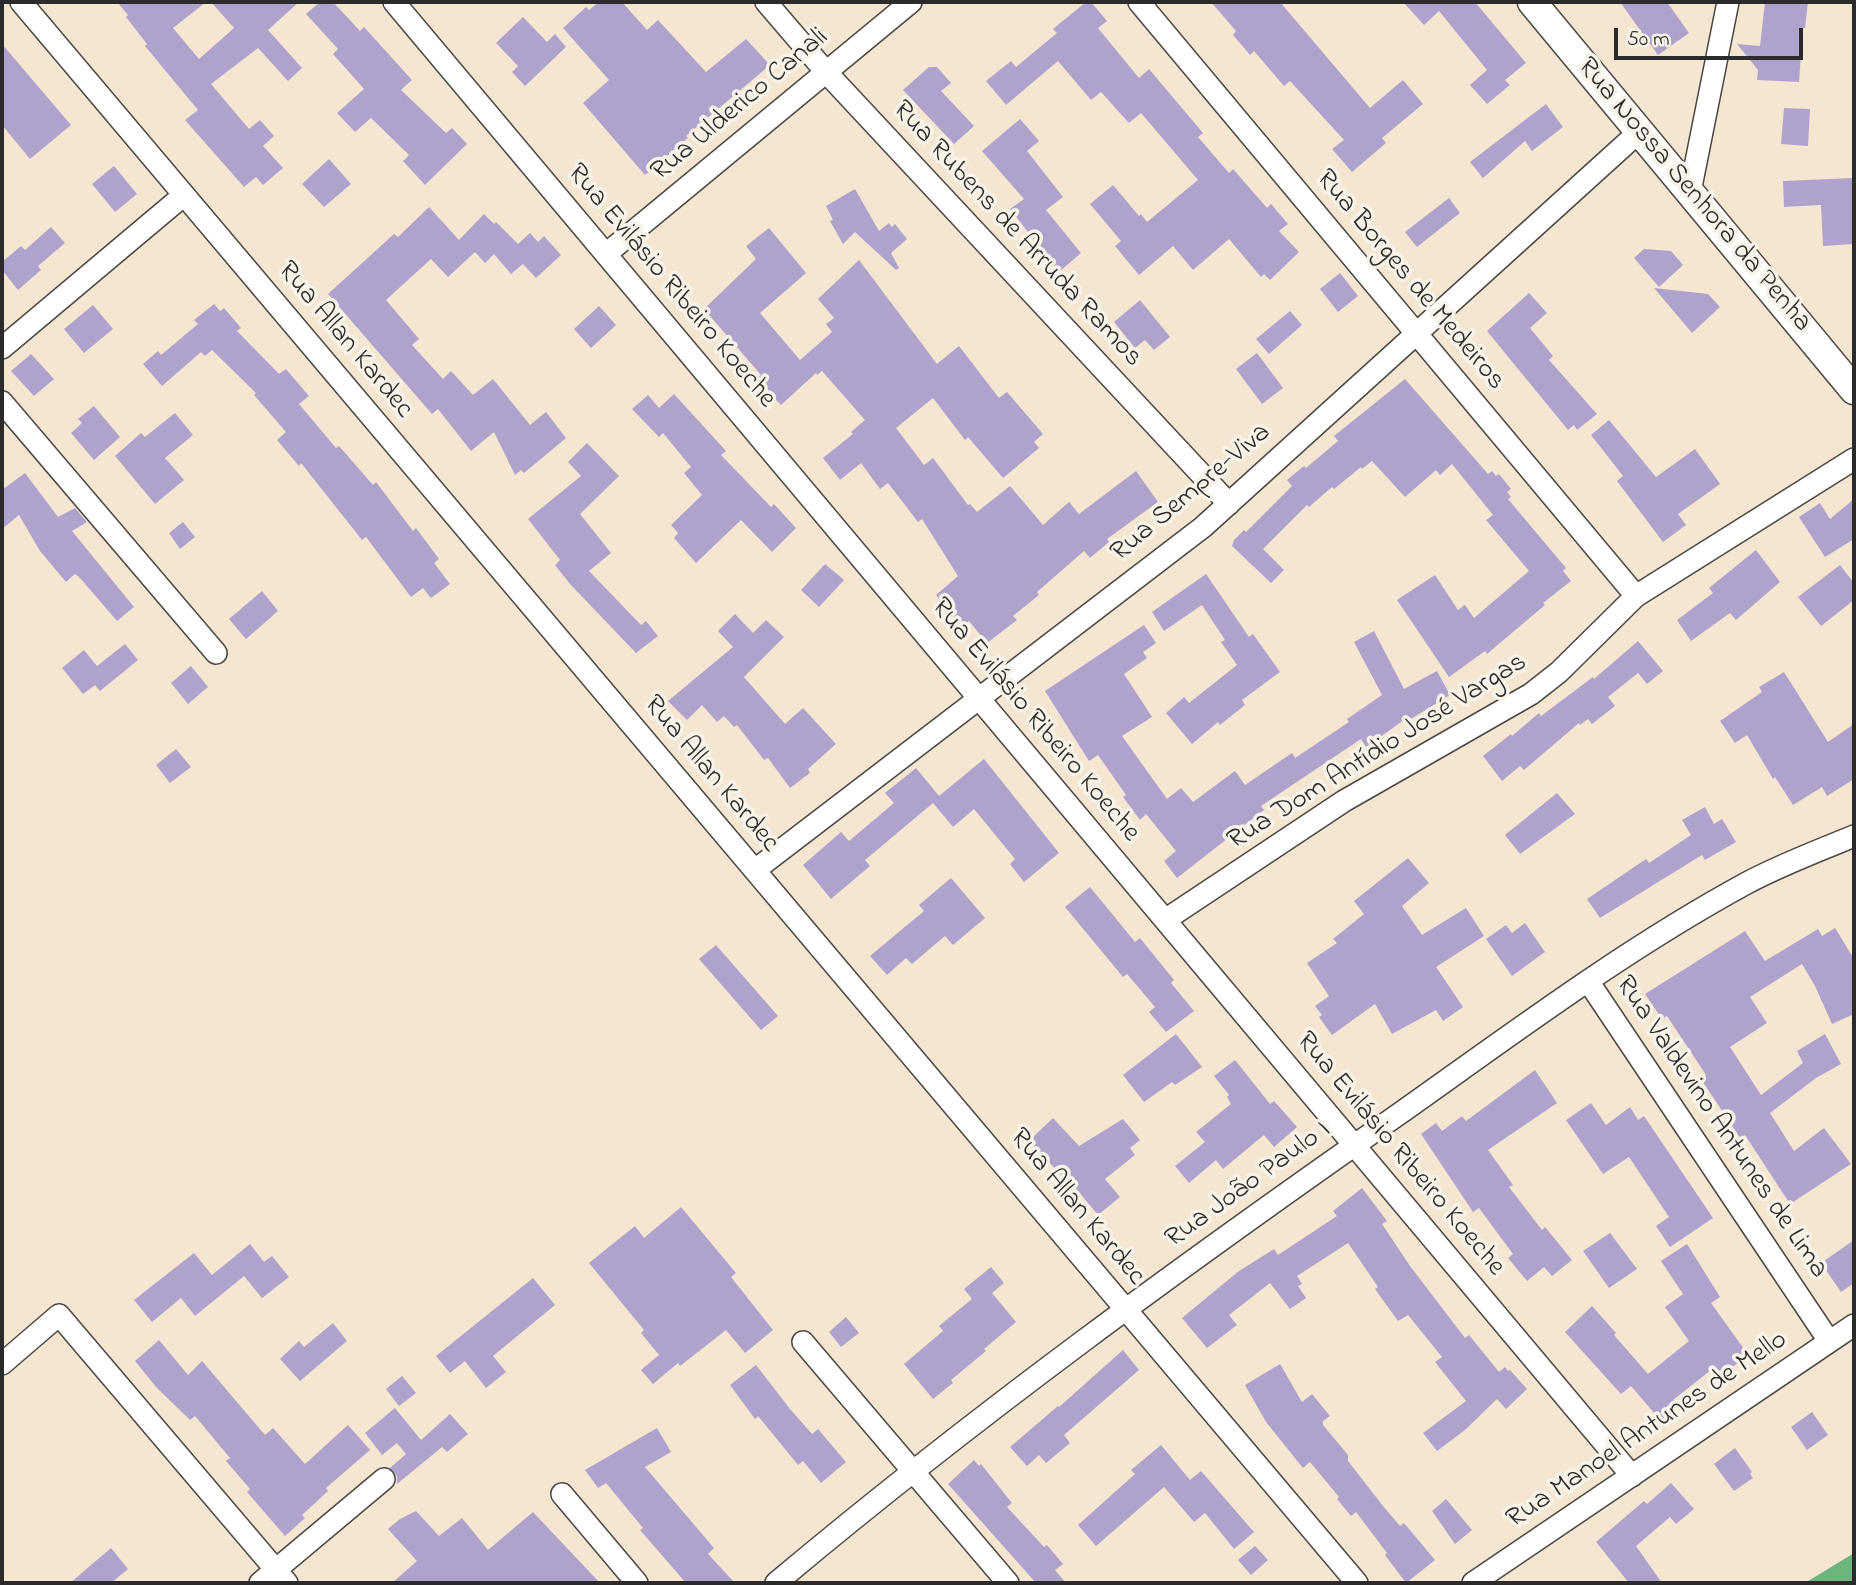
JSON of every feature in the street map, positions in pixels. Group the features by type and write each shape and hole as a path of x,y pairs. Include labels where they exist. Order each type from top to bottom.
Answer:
{"street":[{"name":"Rua Allan Kardec","path":"21,2 1357,1583"},
{"name":"Rua Evilásio Ribeiro Koeche","path":"394,2 1632,1476"},
{"name":"Rua Rubens de Arruda Ramos","path":"766,2 825,72 1229,504"},
{"name":"Rua Ulderico Canali","path":"606,254 911,2"},
{"name":"Rua Borges de Medeiros","path":"1139,2 1636,596"},
{"name":"Rua Nossa Senhora da Penha","path":"1532,2 1854,390"},
{"path":"1690,192 1728,2"},
{"name":"Rua Sempre-Viva","path":"755,870 1203,527 1640,131"},
{"path":"2,348 184,195"},
{"path":"2,402 216,653"},
{"name":"Rua Dom Antídio José Vargas","path":"1166,920 1344,802 1531,694 1559,672 1636,596 1854,459"},
{"name":"Rua João Paulo I","path":"776,1583 913,1471 1125,1309 1588,981 1685,919 1748,883 1854,836"},
{"name":"Rua Valdevino Antunes de Lima","path":"1588,981 1829,1341"},
{"path":"2,1364 59,1315 275,1579 384,1479"},
{"name":"Rua Manoel Antunes de Mello","path":"1473,1583 1854,1325"},
{"path":"803,1342 1008,1583"},
{"path":"562,1494 637,1583"}],"green space":[{"path":"1854,1553 1854,1583 1805,1583"}],"building":[{"path":"117,2 206,2 173,28 199,59 234,28 211,2 299,2 268,30 302,68 288,81 258,48 211,84 249,129 260,120 274,136 263,146 283,168 263,185 256,177 244,187 185,120 198,110 145,46 147,44"},
{"path":"320,2 333,2 360,31 364,27 412,80 401,90 446,133 452,128 467,144 425,185 403,161 409,155 371,118 355,132 337,113 364,89 333,54 338,49 306,14"},
{"path":"599,2 622,2 647,30 658,20 706,72 746,39 770,65 686,136 688,138 645,175 583,103 609,80 563,28 586,7 589,10"},
{"path":"1086,2 1091,2 1107,21 1098,28 1139,78 1149,69 1203,133 1198,137 1229,173 1233,169 1267,208 1271,204 1288,224 1279,231 1299,252 1270,280 1264,274 1261,277 1229,239 1193,270 1173,246 1139,275 1115,246 1121,241 1090,204 1113,185 1147,222 1198,180 1141,113 1129,123 1101,92 1091,100 1058,61 1006,105 986,81 1011,61 1016,67 1057,33 1053,29"},
{"path":"1211,2 1280,2 1370,108 1403,80 1423,104 1382,138 1386,143 1352,172 1332,149 1344,140 1290,81 1284,86 1254,51 1250,55 1233,35 1236,31"},
{"path":"1403,2 1475,2 1526,63 1505,80 1510,85 1487,104 1470,85 1487,70 1439,11 1424,25"},
{"path":"1620,2 1667,2 1689,33 1658,55"},
{"path":"1765,2 1808,2 1799,82 1757,80 1758,70 1737,44 1760,46"},
{"path":"523,17 547,42 555,34 566,47 525,86 512,72 518,66 496,43"},
{"path":"2,44 71,125 30,159 2,125"},
{"path":"929,67 937,67 951,83 941,91 974,126 954,144 903,90"},
{"path":"1546,104 1563,127 1532,151 1525,141 1483,178 1470,162"},
{"path":"1784,108 1810,109 1808,146 1781,144"},
{"path":"1020,119 1039,141 1027,151 1063,197 1046,210 1081,253 1059,272 1010,209 1024,199 982,151"},
{"path":"329,159 351,184 324,207 302,184"},
{"path":"114,166 137,194 115,212 92,184"},
{"path":"1854,178 1854,244 1823,246 1821,205 1784,207 1783,181"},
{"path":"855,189 879,231 889,223 892,227 895,224 907,239 891,253 899,268 896,270 855,232 843,244 830,221 833,220 826,206"},
{"path":"1449,198 1460,213 1417,247 1405,232"},
{"path":"429,207 459,240 484,214 518,244 530,233 538,242 544,236 561,255 536,278 523,264 511,274 494,254 485,263 475,252 448,277 431,259 386,300 419,339 412,345 443,379 451,371 473,395 493,379 530,425 546,412 566,438 524,473 521,470 515,475 494,432 471,451 438,409 432,414 328,294 394,234 398,237"},
{"path":"51,227 65,243 38,266 41,270 18,290 2,270 2,262 21,246 25,250"},
{"path":"769,228 806,273 760,313 800,360 832,332 826,324 834,318 818,299 859,260 937,364 959,346 999,398 1007,392 1043,434 1034,442 1039,448 1003,478 968,437 965,440 933,398 896,428 924,465 933,458 968,505 977,512 1010,486 1043,525 1069,502 1079,514 1136,471 1158,502 1107,539 1109,542 1090,558 1084,551 1013,616 1017,620 987,643 969,621 962,627 936,595 958,576 922,519 918,522 888,483 880,489 861,463 840,480 823,458 853,434 851,432 865,420 822,371 817,375 816,373 781,405 756,379 761,375 704,309 756,259 746,246"},
{"path":"1644,249 1671,251 1683,265 1659,287 1634,258"},
{"path":"1340,273 1358,296 1338,312 1320,289"},
{"path":"1654,288 1708,294 1720,307 1692,333"},
{"path":"1529,293 1547,313 1530,328 1553,356 1549,360 1597,414 1577,430 1574,425 1568,430 1487,331"},
{"path":"1140,300 1170,337 1154,350 1145,340 1135,348 1114,322"},
{"path":"214,304 220,311 224,308 241,328 237,331 279,374 286,369 309,396 299,404 336,448 339,446 373,485 376,482 413,531 416,528 439,559 434,563 450,584 431,598 423,588 411,597 366,537 362,540 301,463 299,466 277,440 286,432 254,395 256,393 212,350 205,356 201,352 162,386 143,364 158,351 161,355 198,324 194,320"},
{"path":"93,305 113,329 84,353 64,329"},
{"path":"599,306 616,325 591,348 574,329"},
{"path":"1290,311 1302,325 1269,354 1256,339"},
{"path":"1257,353 1283,388 1262,404 1236,369"},
{"path":"31,354 54,379 34,396 11,371"},
{"path":"1405,379 1488,474 1492,471 1496,476 1499,474 1511,489 1507,492 1511,497 1508,499 1566,568 1563,571 1571,581 1487,654 1485,651 1449,677 1397,600 1435,575 1458,610 1465,605 1474,618 1529,571 1486,520 1493,515 1452,464 1440,475 1436,470 1405,497 1372,461 1362,469 1361,467 1309,507 1307,505 1263,549 1284,570 1271,583 1232,546 1244,530 1246,532 1292,486 1287,480 1338,441 1334,436"},
{"path":"674,394 726,451 721,455 771,507 774,504 796,528 772,552 741,520 696,563 674,538 678,533 671,525 702,495 684,473 691,467 663,433 659,437 632,409 648,395 659,408"},
{"path":"94,406 120,437 94,460 71,433 82,423 78,419"},
{"path":"175,413 193,435 165,458 184,480 155,504 115,456 141,433 145,437"},
{"path":"1609,420 1656,477 1695,449 1720,484 1678,514 1686,525 1663,542 1617,481 1623,476 1591,435"},
{"path":"587,443 619,476 580,514 611,553 589,571 641,625 646,621 658,636 636,653 570,584 555,565 560,560 528,519 581,476 568,462"},
{"path":"25,473 58,517 75,508 87,522 72,531 134,607 117,621 75,574 66,582 40,551 19,515 2,529 2,490"},
{"path":"1854,499 1854,539 1825,557 1799,517 1820,503 1830,519"},
{"path":"183,522 195,537 180,549 169,533"},
{"path":"1756,550 1780,582 1736,620 1730,613 1691,641 1677,620 1713,593 1709,588"},
{"path":"825,564 844,580 819,607 801,590"},
{"path":"1840,565 1854,583 1854,600 1821,626 1798,597"},
{"path":"1206,574 1249,637 1253,634 1280,672 1242,700 1245,705 1220,725 1218,722 1192,744 1166,713 1184,697 1189,703 1237,665 1221,642 1225,640 1202,605 1164,631 1152,612"},
{"path":"262,591 278,611 246,639 229,619"},
{"path":"735,614 753,633 766,620 784,637 744,677 785,724 803,708 836,744 808,769 810,773 790,788 768,758 764,760 737,725 734,727 724,716 717,722 702,705 687,720 668,701 733,647 718,631"},
{"path":"1144,625 1156,643 1143,652 1147,658 1124,674 1152,717 1122,736 1167,799 1181,788 1193,802 1235,771 1245,785 1292,753 1295,758 1349,722 1347,719 1382,695 1354,642 1374,631 1404,689 1437,671 1450,695 1406,722 1404,720 1366,747 1361,739 1261,806 1264,810 1177,878 1164,861 1176,851 1146,814 1140,820 1098,755 1089,761 1045,691"},
{"path":"1638,641 1663,671 1647,684 1638,673 1608,697 1615,706 1592,724 1588,719 1580,725 1579,723 1524,770 1520,766 1502,781 1483,756 1539,713 1541,716 1593,677 1594,679"},
{"path":"125,644 138,660 100,691 95,685 83,694 62,668 84,650 97,666"},
{"path":"191,666 208,687 188,704 171,683"},
{"path":"1784,672 1828,742 1854,724 1854,779 1827,796 1822,787 1793,805 1775,777 1773,779 1747,735 1735,743 1720,721 1762,692 1759,687"},
{"path":"176,749 191,767 170,783 156,765"},
{"path":"984,759 1059,853 1024,882 1010,864 1015,859 974,809 953,827 933,803 865,860 870,866 831,899 803,865 841,832 849,841 894,803 885,793 916,768 939,796"},
{"path":"1557,793 1575,814 1520,854 1505,835"},
{"path":"1705,807 1714,824 1722,819 1736,842 1705,860 1702,855 1600,918 1587,899 1646,859 1649,863 1691,835 1682,820"},
{"path":"1408,858 1429,883 1402,906 1422,935 1466,908 1484,936 1436,967 1463,1007 1443,1021 1436,1010 1392,1034 1375,1004 1332,1035 1319,1017 1322,1015 1315,1006 1329,996 1307,963 1337,943 1333,939 1364,914 1354,901"},
{"path":"951,878 985,918 953,945 945,936 912,964 906,958 887,975 870,956 924,911 919,905"},
{"path":"1090,887 1135,942 1140,938 1174,980 1171,983 1194,1011 1166,1032 1149,1012 1155,1007 1127,974 1123,977 1065,907"},
{"path":"1525,923 1545,952 1512,976 1486,939 1506,925 1512,933"},
{"path":"1835,928 1854,959 1854,1014 1832,1024 1802,964 1750,997 1767,1023 1730,1047 1761,1095 1803,1063 1797,1051 1825,1034 1841,1064 1816,1078 1770,1113 1794,1151 1824,1128 1851,1164 1790,1204 1745,1135 1740,1138 1700,1078 1706,1075 1667,1016 1662,1019 1645,994 1745,931 1765,961 1818,929 1822,936"},
{"path":"716,945 778,1016 761,1030 699,959"},
{"path":"1176,1034 1202,1067 1175,1085 1172,1082 1144,1102 1123,1075"},
{"path":"1235,1060 1270,1104 1274,1101 1297,1127 1274,1147 1264,1135 1223,1169 1216,1160 1189,1183 1175,1166 1205,1142 1196,1132 1231,1104 1227,1097 1229,1095 1214,1076"},
{"path":"1535,1070 1557,1103 1488,1150 1513,1185 1509,1187 1542,1230 1545,1227 1572,1260 1552,1276 1544,1267 1527,1281 1508,1258 1513,1254 1479,1208 1473,1212 1421,1134 1436,1123 1442,1131 1462,1116 1466,1121"},
{"path":"1591,1103 1606,1125 1630,1107 1638,1120 1644,1116 1713,1218 1670,1247 1656,1226 1669,1217 1629,1157 1603,1174 1566,1120"},
{"path":"1053,1118 1079,1146 1123,1119 1140,1140 1130,1148 1135,1155 1105,1179 1120,1197 1098,1215 1063,1173 1061,1175 1029,1141"},
{"path":"1362,1188 1387,1221 1382,1224 1410,1266 1465,1338 1469,1335 1499,1372 1505,1367 1510,1370 1527,1389 1506,1409 1497,1399 1465,1430 1437,1451 1423,1433 1466,1401 1435,1362 1442,1357 1408,1315 1398,1321 1348,1243 1297,1276 1302,1284 1298,1286 1306,1298 1290,1309 1270,1283 1229,1315 1237,1325 1207,1348 1182,1318 1239,1271 1274,1249 1278,1255 1337,1216 1333,1211"},
{"path":"681,1207 736,1273 731,1277 773,1330 745,1353 726,1330 653,1384 641,1370 659,1355 641,1333 644,1330 589,1263 635,1226 644,1238"},
{"path":"1610,1233 1637,1269 1609,1288 1583,1251"},
{"path":"1854,1240 1854,1283 1841,1292 1821,1263"},
{"path":"250,1244 264,1262 272,1256 289,1277 262,1298 244,1276 195,1316 181,1298 152,1322 134,1300 194,1253 212,1275"},
{"path":"1687,1244 1720,1297 1711,1303 1749,1356 1717,1377 1711,1370 1673,1400 1678,1406 1661,1421 1631,1386 1621,1394 1565,1332 1592,1306 1648,1374 1689,1341 1665,1307 1683,1294 1661,1261"},
{"path":"991,1267 1004,1283 992,1293 1016,1322 933,1399 904,1364 943,1331 939,1326 972,1299 964,1289"},
{"path":"533,1278 555,1305 493,1356 506,1372 486,1388 465,1361 450,1373 436,1356"},
{"path":"846,1317 859,1333 841,1347 829,1332"},
{"path":"333,1323 347,1341 300,1381 280,1359 299,1341 304,1347"},
{"path":"159,1340 188,1375 202,1361 265,1435 273,1428 305,1464 348,1425 370,1450 326,1488 328,1491 302,1515 305,1518 285,1536 247,1492 250,1489 226,1461 230,1458 195,1416 190,1420 156,1387 135,1361"},
{"path":"1123,1350 1139,1370 1064,1435 1070,1443 1046,1463 1039,1455 1027,1466 1010,1447"},
{"path":"1280,1364 1302,1402 1312,1394 1330,1416 1323,1421 1323,1425 1348,1455 1348,1461 1383,1506 1400,1526 1404,1523 1435,1560 1406,1583 1356,1512 1351,1516 1310,1462 1303,1468 1266,1422 1245,1385"},
{"path":"756,1365 812,1434 818,1429 846,1462 821,1483 803,1461 798,1465 758,1416 755,1419 730,1385"},
{"path":"402,1376 416,1393 399,1406 386,1389"},
{"path":"395,1408 421,1440 450,1414 468,1434 447,1452 442,1447 397,1484 397,1476 390,1468 406,1454 397,1443 382,1455 365,1433"},
{"path":"1812,1412 1828,1435 1807,1450 1791,1427"},
{"path":"657,1428 671,1452 645,1467 714,1548 708,1554 735,1583 686,1583 640,1530 643,1528 606,1483 598,1488 585,1470"},
{"path":"1161,1445 1190,1480 1201,1471 1254,1532 1234,1549 1205,1513 1194,1522 1164,1487 1096,1546 1078,1525 1135,1474 1131,1470"},
{"path":"1735,1448 1752,1472 1750,1474 1753,1478 1734,1491 1714,1464"},
{"path":"974,1460 979,1466 981,1464 1012,1503 1007,1507 1063,1564 1055,1570 1066,1583 1036,1583 948,1484"},
{"path":"1671,1483 1694,1509 1676,1524 1670,1517 1636,1546 1662,1583 1629,1583 1596,1542 1644,1501 1647,1504"},
{"path":"1446,1499 1472,1530 1455,1544 1432,1511"},
{"path":"416,1511 439,1536 462,1518 488,1550 533,1512 600,1583 392,1583 417,1561 388,1529"},
{"path":"1255,1546 1268,1560 1251,1575 1238,1560"},
{"path":"111,1548 128,1569 111,1583 70,1583"}]}
